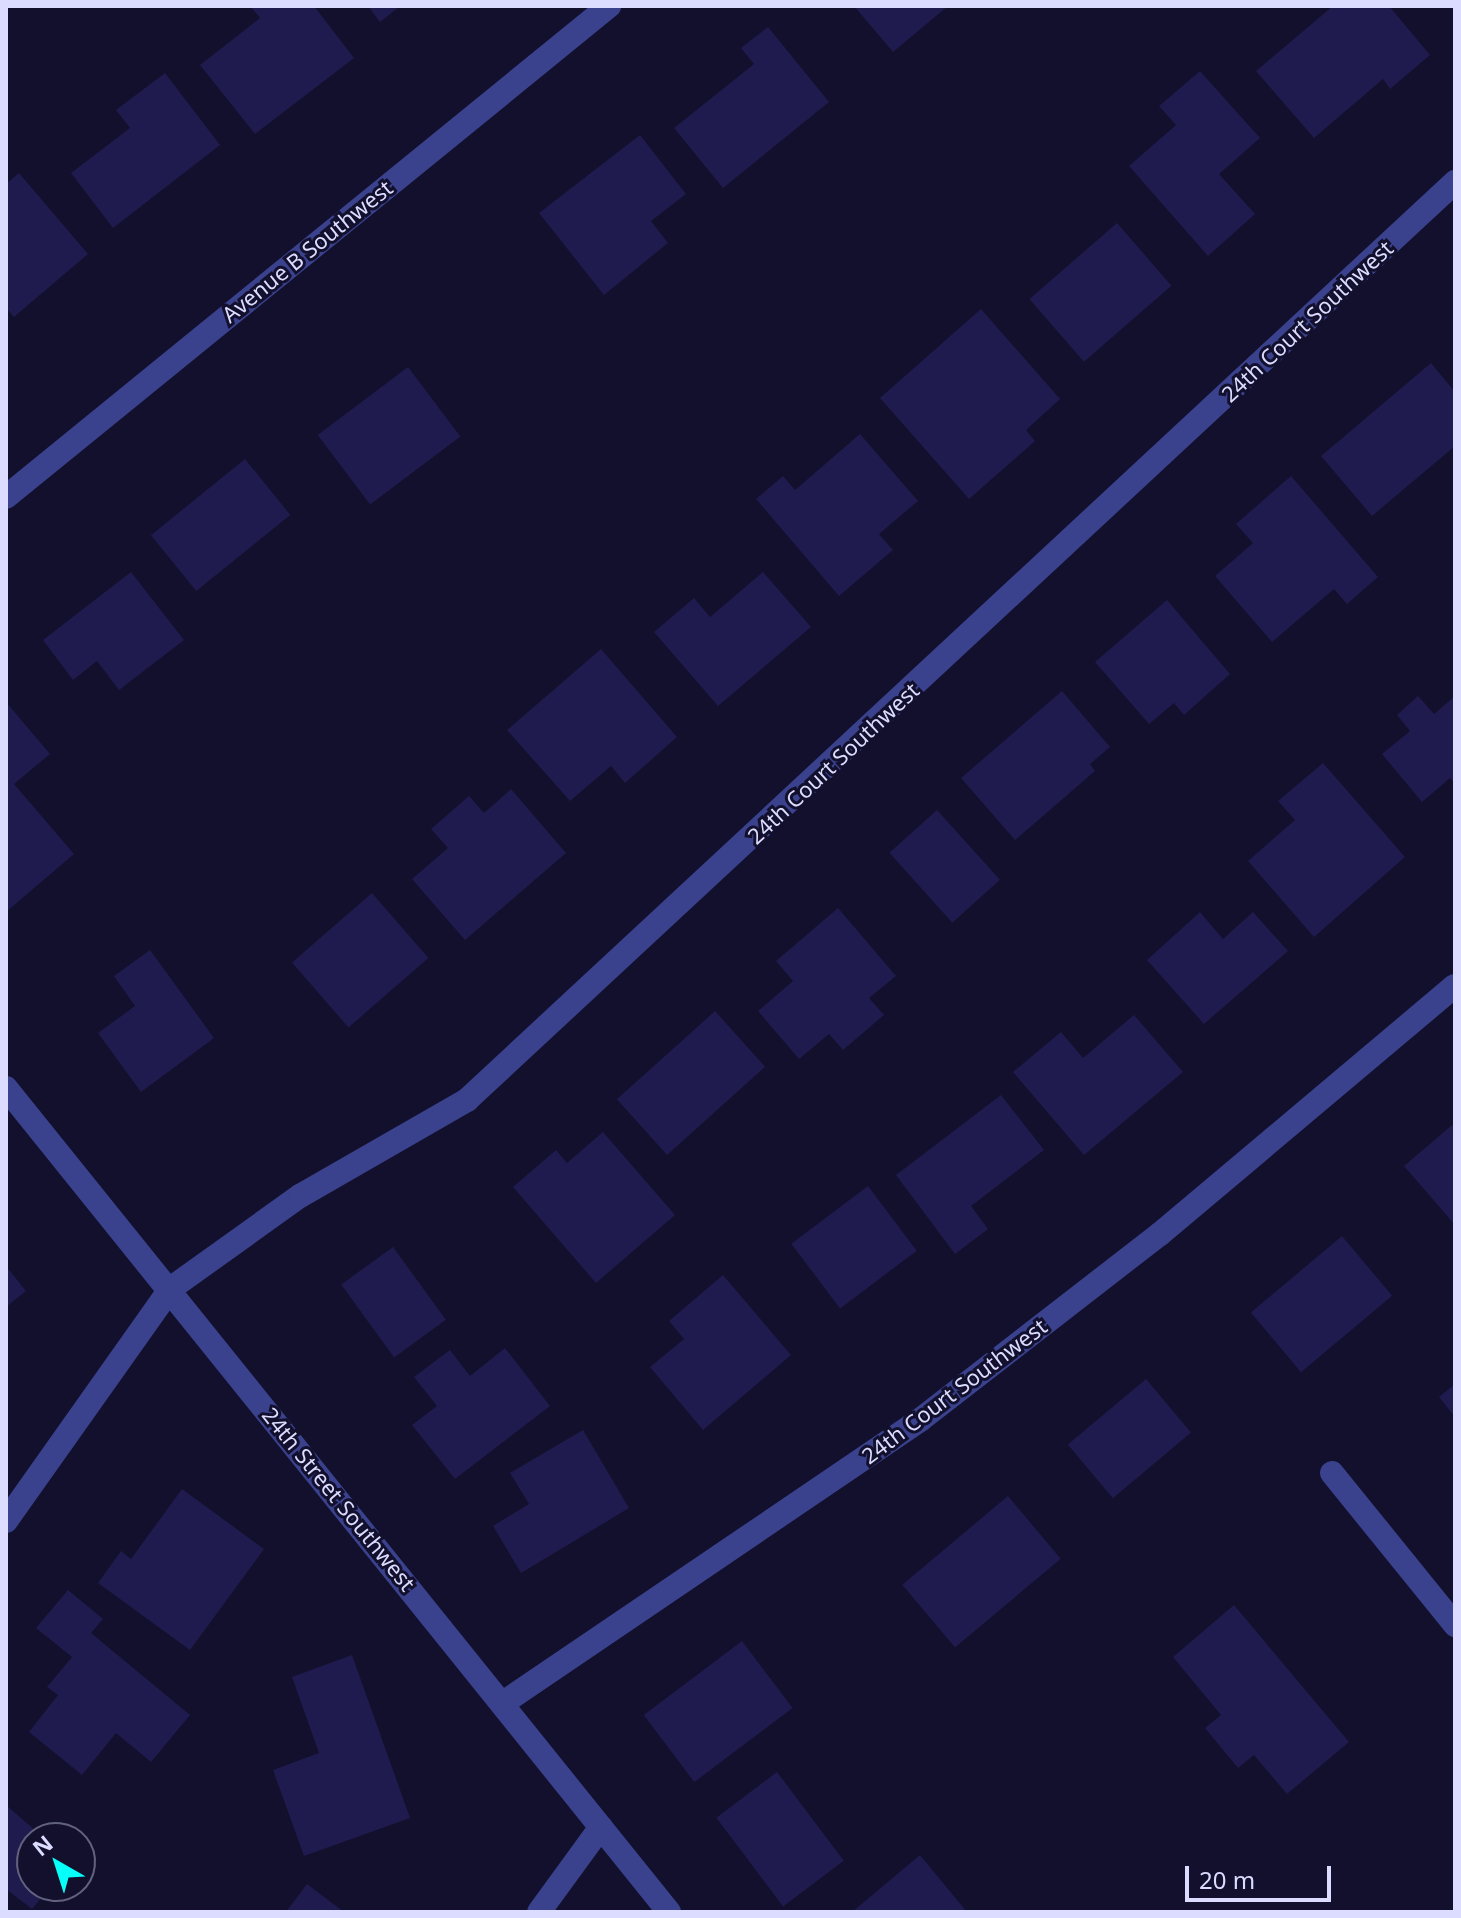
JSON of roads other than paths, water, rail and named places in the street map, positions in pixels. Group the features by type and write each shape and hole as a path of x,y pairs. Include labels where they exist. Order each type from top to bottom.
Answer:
{"street":[{"name":"Avenue B Southwest","path":"6,497 609,6"},
{"name":"24th Court Southwest","path":"6,1521 170,1289 300,1196 467,1100 1455,182"},
{"name":"24th Court Southwest","path":"503,1703 920,1420 1160,1234 1455,986"},
{"name":"24th Street Southwest","path":"6,1088 669,1912"},
{"path":"1332,1473 1455,1625"},
{"path":"539,1912 601,1827"}]}
